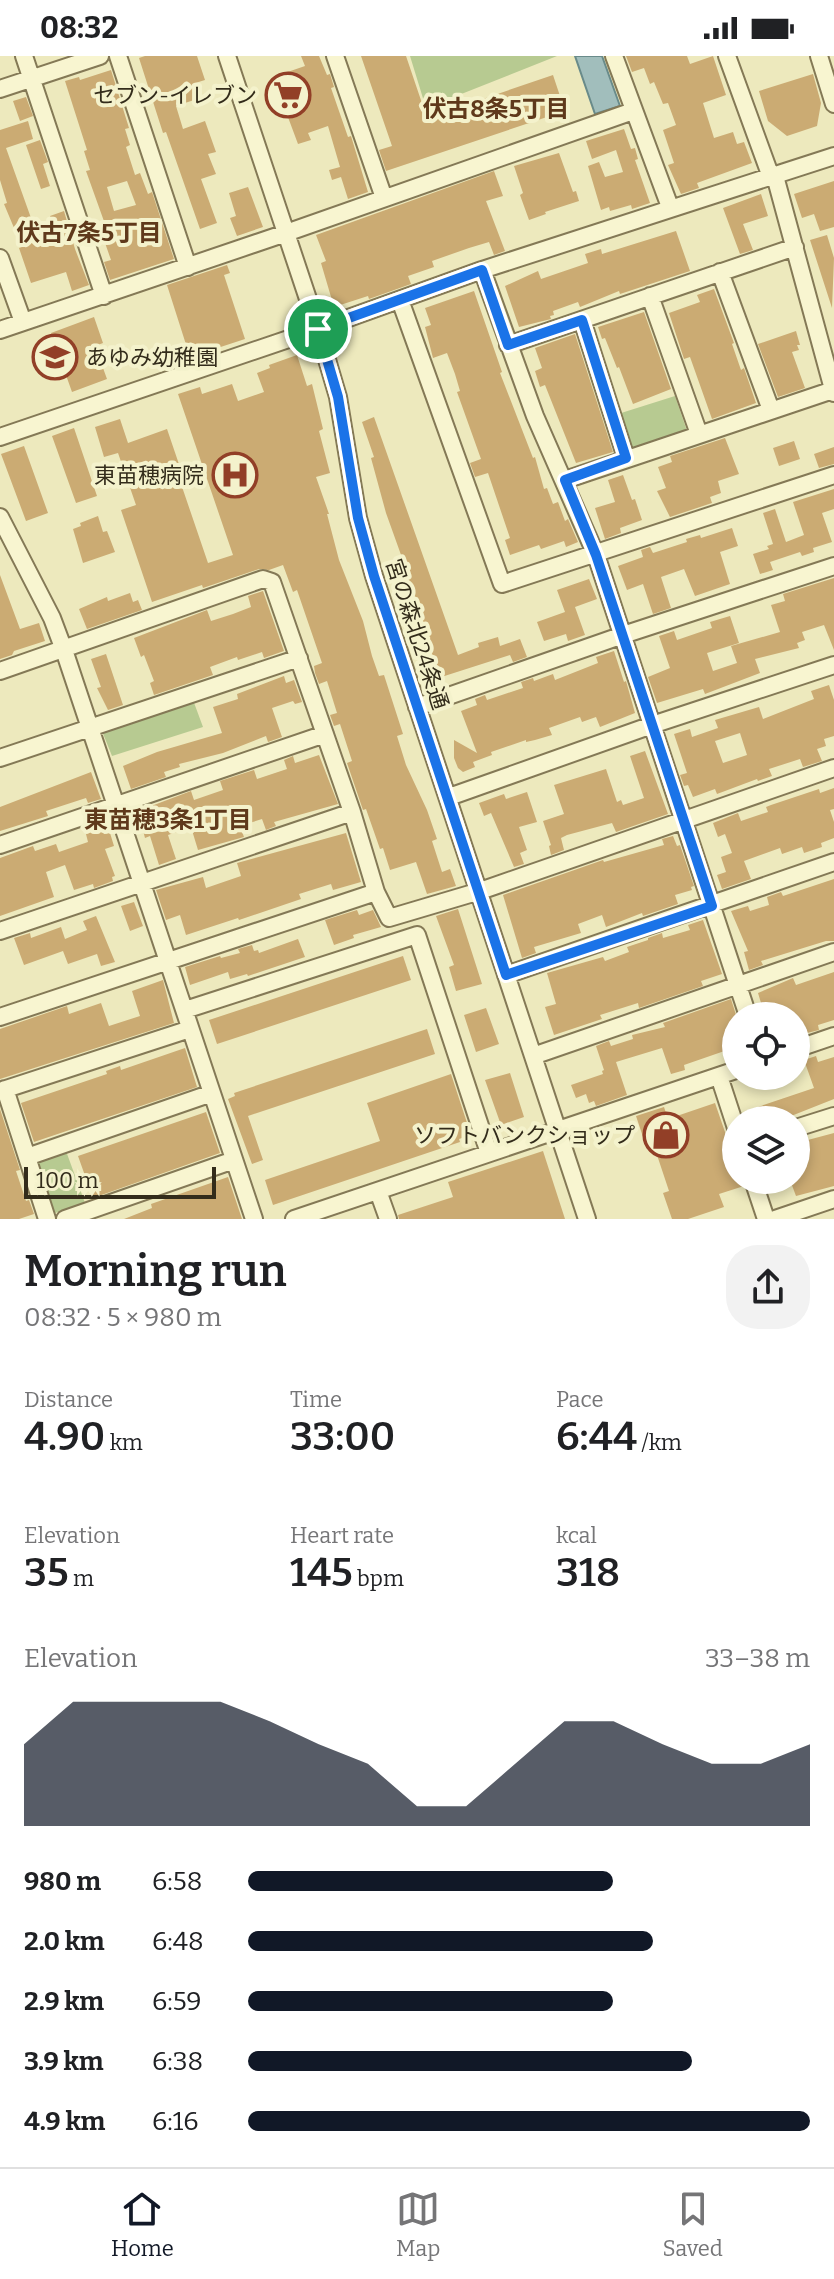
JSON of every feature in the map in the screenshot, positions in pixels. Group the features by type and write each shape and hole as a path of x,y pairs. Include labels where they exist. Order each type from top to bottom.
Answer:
{"street":[{"path":"24,56 104,296"},
{"path":"0,89 100,56"},
{"path":"118,56 188,267"},
{"name":"宮の森北24条通","path":"227,56 338,397 358,518 417,707 587,1219"},
{"path":"335,56 384,198"},
{"path":"614,56 670,207"},
{"path":"565,480 834,391 830,365 773,177 727,56"},
{"path":"825,64 834,104"},
{"path":"0,330 633,111"},
{"path":"0,437 482,270 834,156"},
{"path":"508,345 795,247"},
{"path":"0,258 23,322"},
{"path":"482,270 535,416 596,555 743,1002"},
{"path":"720,272 771,410"},
{"path":"650,296 699,434"},
{"path":"400,300 502,584 834,475"},
{"path":"582,320 626,458"},
{"path":"0,517 52,618 64,650 254,1219"},
{"path":"417,707 834,566"},
{"path":"0,671 263,579 272,582 352,812 376,892 389,918 480,891 834,768"},
{"path":"0,758 299,658"},
{"path":"449,797 834,665"},
{"path":"0,845 325,734"},
{"path":"0,931 352,812"},
{"path":"506,975 834,862"},
{"path":"0,1017 376,892"},
{"path":"185,1010 417,935 489,1153"},
{"path":"533,1056 834,952"},
{"path":"47,1219 2,1090 190,1029"},
{"path":"810,1044 834,1036"},
{"path":"294,1219 722,1075"},
{"path":"719,1076 729,1106"},
{"path":"27,1157 212,1093"},
{"path":"810,1124 834,1116"},
{"path":"65,1219 234,1160"},
{"path":"378,1191 388,1219"},
{"path":"758,1194 766,1219"},
{"path":"775,1219 834,1199"}],"green space":[{"path":"410,56 557,56 426,108"},
{"path":"675,396 687,431 629,449 618,414"},
{"path":"193,700 203,727 112,756 102,731"},
{"path":"66,1151 85,1203 52,1214 34,1161"}],"water":[{"path":"575,56 602,56 620,106 595,114"}],"building":[{"path":"197,56 205,80 192,84 197,99 176,106 183,129 205,121 216,152 208,154 216,174 201,179 217,223 200,229 166,132 163,133 139,58"},
{"path":"301,56 319,56 327,75 330,74 334,87 331,88 348,137 351,136 368,192 348,199 341,177 332,180 329,170 340,167 328,126 308,133 311,140 298,144 273,77 305,66"},
{"path":"361,56 406,56 427,118 553,75 565,111 386,171 379,150 392,146"},
{"path":"626,56 687,56 690,64 713,56 726,95 703,103 714,138 733,132 737,144 744,142 752,163 697,183 699,188 681,194 668,165 674,163 663,130 676,125 668,103 663,104 644,68 632,72"},
{"path":"111,70 129,128 125,129 130,145 126,147 135,175 140,173 148,194 152,192 174,259 110,280 104,262 111,260 104,240 110,238 86,171 90,170 84,151 87,150 65,81 79,77 80,80","holes":["127,181 136,205 114,211 107,187"]},
{"path":"813,74 821,103 817,126 787,136 768,121 759,91"},
{"path":"26,97 33,116 20,121 13,101"},
{"path":"28,121 33,139 6,148 36,232 53,226 50,216 64,211 89,285 72,291 66,272 31,283 19,248 22,247 4,204 7,203 0,180 0,130"},
{"path":"624,129 631,149 635,148 638,159 635,160 650,203 632,209 631,205 610,211 609,207 601,210 588,166 599,162 605,177 623,172 616,150 592,159 586,141"},
{"path":"40,140 48,162 43,164 50,186 41,189 26,145"},
{"path":"559,153 579,201 529,220 514,166"},
{"path":"494,171 503,196 486,201 505,251 494,255 489,242 469,248 432,261 434,267 408,276 411,284 334,307 321,263 326,261 316,235"},
{"path":"834,181 834,227 820,231 814,214 802,218 794,194"},
{"path":"248,187 263,227 237,236 230,218 236,216 229,193"},
{"path":"761,194 768,216 743,224 753,250 740,254 723,208"},
{"path":"676,231 690,271 620,294 619,291 580,307 578,302 553,311 551,319 519,327 505,286 538,271 541,279 588,263 585,254 601,249 602,254"},
{"path":"827,235 834,258 832,308 810,240"},
{"path":"227,265 230,273 224,275 245,339 190,357 167,285"},
{"path":"714,289 741,370 744,368 756,403 712,419 690,357 684,359 669,313 700,302 697,295"},
{"path":"474,291 500,373 535,457 544,489 547,488 553,504 558,502 578,542 566,547 564,541 541,549 539,545 510,555 505,540 510,538 488,473 475,477 470,463 481,459 457,392 460,391 455,374 447,353 433,358 425,327 431,325 425,308"},
{"path":"644,312 671,389 633,404 619,367 598,327"},
{"path":"94,317 103,343 95,346 107,379 72,392 51,333"},
{"path":"796,331 800,345 797,345 799,350 792,352 805,388 778,397 758,344"},
{"path":"575,334 613,452 576,463 545,385 540,387 535,371 542,368 535,348"},
{"path":"165,349 171,366 160,370 155,352"},
{"path":"297,355 307,386 312,384 323,429 319,431 330,473 316,477 329,514 339,560 363,621 379,676 384,675 403,734 397,736 437,839 432,841 442,872 450,869 456,886 427,894 416,862 390,870 383,848 380,849 347,763 352,761 340,724 334,726 330,715 337,713 327,681 319,684 315,673 314,666 322,663 297,590 293,592 283,565 269,570 259,569 203,588 202,585 152,602 121,510 136,505 118,453 104,457 95,427 120,419 128,443 167,429 183,476 179,478 208,563 233,555 178,394 200,387 202,394 232,384 238,401 264,392 257,373"},
{"path":"374,417 458,655 479,647 478,643 498,637 500,646 520,639 527,657 513,662 510,655 432,680 426,663 434,660 428,635 412,588 407,577 403,578 400,568 405,566 386,513 371,458 374,457 362,422"},
{"path":"74,428 97,496 76,503 52,436"},
{"path":"725,438 739,474 718,481 721,493 710,497 712,503 670,517 657,491 666,488 658,467 672,462 670,456"},
{"path":"794,441 800,459 779,466 773,448"},
{"path":"24,446 48,513 26,521 1,454"},
{"path":"834,447 834,464 819,468 814,454"},
{"path":"623,475 642,520 620,528 621,533 605,539 595,508 615,502 608,480"},
{"path":"834,489 834,509 822,513 832,542 813,548 814,552 802,556 800,552 770,562 773,570 760,574 753,554 769,549 767,546 773,544 763,513 775,509 786,542 804,535 793,502"},
{"path":"98,516 115,552 83,563 73,529"},
{"path":"732,528 738,546 720,552 730,584 695,596 684,569 661,577 671,608 653,614 643,584 627,590 618,566 643,557 641,550 650,547 653,553 687,542 686,539 700,535 701,538"},
{"path":"0,575 20,629 39,623 45,641 0,659"},
{"path":"834,578 834,650 824,625 802,632 805,640 797,643 799,648 755,659 760,673 705,694 703,689 657,703 648,677 670,668 659,636 674,631 677,640 712,628 710,622 730,616 739,643 707,653 713,671 737,663 731,646 780,632 771,605 785,601 783,594"},
{"path":"589,579 597,599 575,607 585,635 568,641 566,634 544,641 537,622 565,612 557,590"},
{"path":"263,591 284,651 264,658 262,652 238,660 237,657 210,667 213,675 154,695 150,683 154,681 134,638 207,610 211,621 233,614 251,607 248,596"},
{"path":"130,593 133,602 138,600 142,610 87,629 79,609 107,597 108,601"},
{"path":"614,651 635,713 600,727 596,717 582,722 580,717 549,728 552,735 491,752 492,755 473,762 475,767 463,772 458,768 454,758 454,740 477,753 461,711 477,705 475,699 485,695 487,700 523,688 521,682 533,678 534,681 553,674 555,680 598,663 596,657"},
{"path":"106,654 123,705 108,710 97,688 101,687 91,659"},
{"path":"284,676 286,683 294,680 302,702 295,704 293,701 272,708 282,737 268,742 266,736 223,753 179,764 180,767 164,772 166,777 131,789 123,766 157,752 222,733 213,707 238,699 237,694"},
{"path":"829,685 834,700 834,736 824,739 826,746 817,749 822,761 803,767 800,759 769,769 772,776 758,781 717,794 715,789 693,797 680,775 687,773 674,734 690,729 692,737 718,728 715,720 759,707 763,719 814,699 811,691","holes":["740,733 747,755 723,763 715,741"]},
{"path":"645,751 668,814 616,832 612,823 567,835 561,838 564,850 551,855 543,821 564,814 554,785 606,769 617,802 621,800 623,805 644,798 630,756"},
{"path":"319,755 338,804 274,822 276,826 266,830 262,819 240,826 244,837 198,850 191,827 168,835 176,859 159,865 150,836 145,838 138,811 191,791 194,800 223,790 220,781 254,770 257,779 287,769 284,760 293,756 295,763"},
{"path":"91,772 101,799 88,803 86,798 46,811 48,816 0,831 0,807"},
{"path":"834,788 834,809 830,810 834,838 821,843 822,847 804,853 802,847 782,854 780,848 744,861 751,879 722,889 717,875 726,872 721,857 732,853 725,834 718,837 713,823 738,813 741,821 768,812 766,807 771,805 819,789 820,793"},
{"path":"527,792 537,822 519,827 527,850 520,853 524,864 514,867 491,813 484,816 479,803 504,794 506,799"},
{"path":"103,829 104,834 110,833 114,846 105,849 115,876 112,877 113,881 94,888 93,884 74,890 65,865 46,872 54,897 0,916 0,858 33,846 35,851 56,844 59,852 88,842 86,834"},
{"path":"346,833 361,882 333,890 331,884 299,894 301,899 186,935 180,915 166,920 156,890 203,877 206,888 241,876 237,863"},
{"path":"673,836 677,846 680,845 694,886 692,890 675,895 678,904 606,927 602,915 578,924 581,933 534,947 536,953 522,958 503,895 603,860 664,845 662,839"},
{"path":"834,879 834,941 761,961 763,965 749,970 744,952 748,951 731,911 748,906 750,911 769,905 767,897 781,892 783,896"},
{"path":"134,902 143,926 130,931 121,906"},
{"path":"458,909 482,984 456,991 449,967 454,965 436,916"},
{"path":"357,910 359,915 373,910 381,927 353,935 354,938 334,945 325,920"},
{"path":"96,916 115,962 101,966 97,954 68,964 63,951 24,965 14,938 30,933 31,938 61,927 65,939 87,930 83,921"},
{"path":"703,920 722,974 701,981 703,986 639,1008 638,1003 600,1015 602,1019 554,1035 545,1007 556,1004 547,973 603,957 605,961 629,952 627,947 648,938 662,933 663,938 690,930 688,925"},
{"path":"298,939 305,957 248,976 230,979 228,972 190,985 185,967 240,953 238,949 252,945 254,951 258,950 259,953"},
{"path":"403,956 411,980 217,1044 209,1020"},
{"path":"834,972 834,1020 818,1025 819,1030 810,1032 810,1002 761,1002 758,993 793,978 796,985"},
{"path":"163,980 174,1023 0,1079 0,1029 67,1006 69,1014 101,1003 109,1026 140,1016 132,991"},
{"path":"722,1002 722,1052 684,1065 685,1070 671,1074 662,1048 616,1062 627,1095 596,1106 594,1101 589,1103 586,1094 576,1098 571,1085 603,1074 596,1046 609,1041 611,1046 633,1039 632,1035 665,1027 663,1023"},
{"path":"486,1008 499,1044 476,1052 464,1015"},
{"path":"427,1029 435,1054 248,1116 263,1160 252,1164 228,1099 235,1096 234,1093"},
{"path":"185,1048 197,1087 34,1142 21,1103 107,1074 106,1071 120,1066 121,1070"},
{"path":"816,1056 818,1062 834,1057 834,1099 810,1109 810,1106 761,1106 814,1088 810,1077 810,1058"},
{"path":"510,1073 524,1117 501,1125 485,1080"},
{"path":"451,1074 471,1135 459,1139 460,1142 273,1205 265,1180 380,1141 367,1103"},
{"path":"715,1103 722,1123 722,1193 719,1194 724,1207 688,1219 672,1219 663,1193 669,1191 654,1146 647,1149 636,1116 664,1107 668,1119"},
{"path":"0,1109 20,1170 16,1171 34,1214 19,1219 0,1219"},
{"path":"206,1112 220,1153 93,1198 78,1156"},
{"path":"834,1133 834,1186 810,1192 810,1139"},
{"path":"543,1151 565,1219 399,1219 398,1215 453,1197 448,1182"},
{"path":"228,1177 242,1219 124,1219 152,1208 151,1204"}],"place":[{"name":"セブン-イレブン","path":"288,95"},
{"name":"あゆみ幼稚園","path":"55,357"},
{"name":"東苗穂病院","path":"235,475"},
{"name":"ソフトバンクショップ","path":"666,1135"}],"district":[{"name":"伏古8条5丁目","path":"496,109"},
{"name":"伏古7条5丁目","path":"89,233"},
{"name":"東苗穂3条1丁目","path":"168,820"}],"route":[{"path":"482,270 508,345 582,320 626,458 565,480 596,555 712,906 506,975 374,576 358,518 338,397 318,329 482,270"}]}
